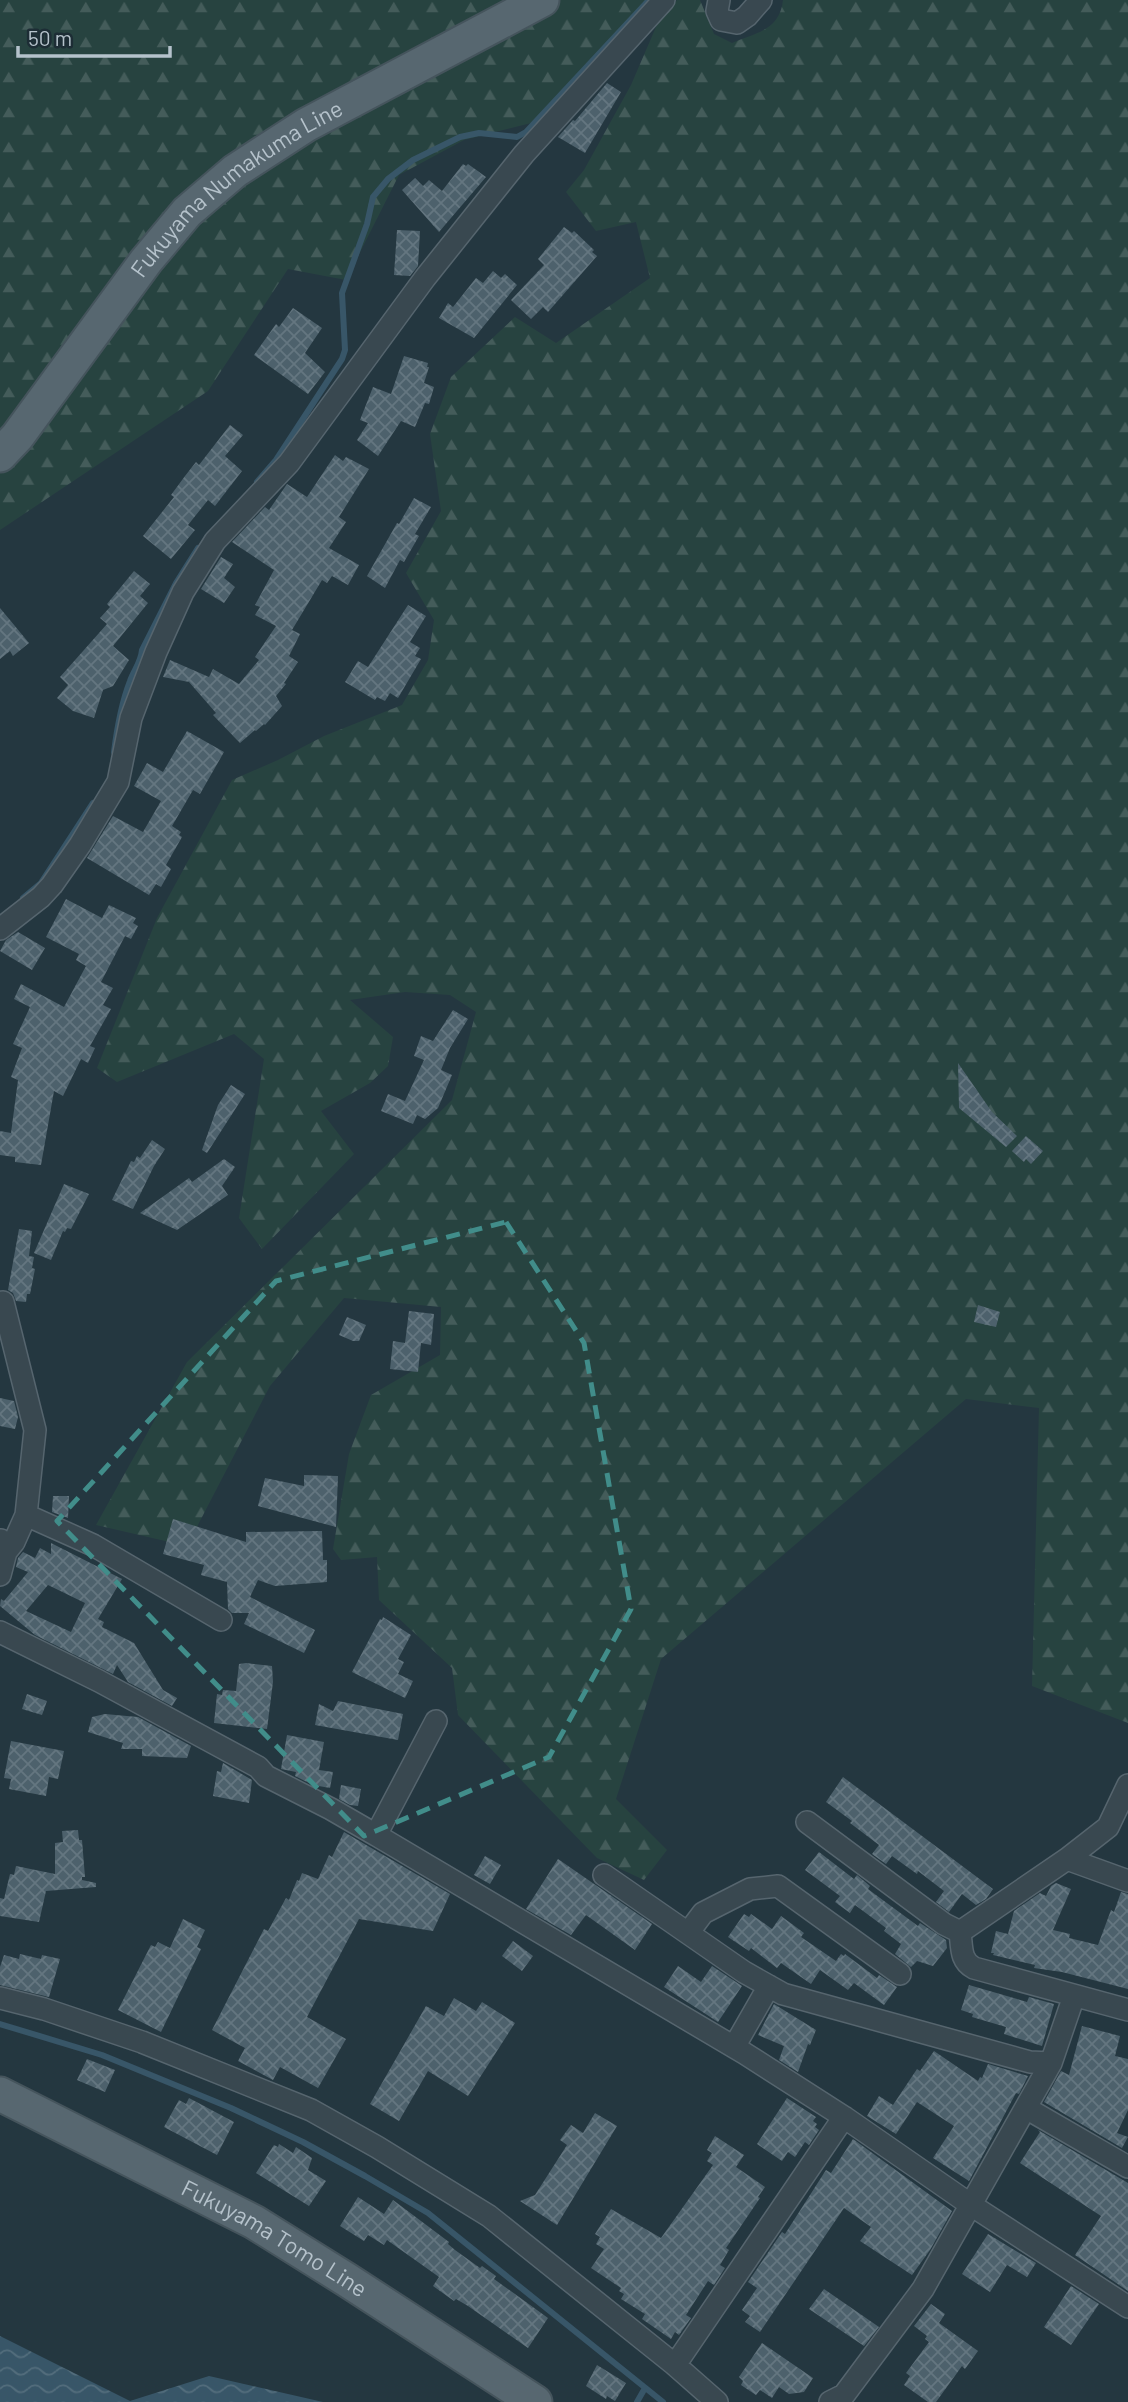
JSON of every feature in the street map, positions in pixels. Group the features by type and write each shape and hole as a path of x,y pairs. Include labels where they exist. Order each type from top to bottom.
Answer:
{"main road":[{"name":"Fukuyama Numakuma Line","path":"0,455 17,437 154,251 187,212 235,171 306,125 542,0"},
{"name":"Fukuyama Tomo Line","path":"0,2094 254,2222 535,2402"}],"street":[{"path":"0,929 41,897 52,884 80,845 118,782 131,718 156,652 183,592 215,541 289,463 425,278 508,172 664,0"},
{"path":"719,0 717,11 721,20 737,23 761,0"},
{"path":"0,1575 3,1545 14,1542 26,1515 35,1430 4,1302"},
{"path":"26,1515 93,1545 221,1620"},
{"path":"0,1632 99,1681 258,1767 266,1776 376,1835 734,2047 1128,2307"},
{"path":"376,1835 436,1721"},
{"path":"960,1932 1067,1859 1108,1827 1128,1785"},
{"path":"807,1822 944,1924 960,1932"},
{"path":"1067,1859 1128,1881"},
{"path":"604,1875 744,1972 783,1994 1030,2062 1051,2063"},
{"path":"688,1933 703,1913 750,1889 778,1886 900,1974"},
{"path":"960,1932 963,1958 966,1964 974,1968 1128,2010"},
{"path":"734,2047 769,1986"},
{"path":"830,2402 844,2395 923,2289 1051,2063 1074,1996"},
{"path":"0,1998 44,2009 142,2042 311,2110 377,2147 489,2216 675,2365 717,2402"},
{"path":"1026,2108 1128,2167"},
{"path":"675,2365 844,2118"}],"highlighted area":[{"path":"506,1222 584,1343 631,1609 549,1757 364,1836 57,1521 276,1281"}],"green space":[{"path":"0,0 654,0 531,123 464,140 399,175 346,280 288,269 208,391 0,530"},
{"path":"677,0 700,0 714,34 732,43 758,33 772,24 781,10 783,0 1128,0 1128,1723 1032,1686 1039,1408 966,1399 661,1659 616,1799 667,1850 644,1880 597,1858 458,1715 452,1668 379,1600 377,1557 341,1560 333,1549 349,1454 371,1395 440,1355 441,1307 344,1298 270,1386 187,1546 96,1525 187,1362 452,1100 476,1012 450,995 405,992 350,1000 393,1037 388,1066 370,1083 321,1111 354,1154 262,1249 239,1218 264,1059 234,1034 117,1082 97,1068 157,918 232,780 324,736 402,705 428,660 434,620 406,573 441,511 430,434 451,377 515,317 556,343 650,278 636,222 596,231 566,192 584,170 631,85 659,20"}],"water":[{"path":"0,2336 130,2401 209,2376 323,2402 0,2402"}],"building":[{"path":"607,83 621,92 585,153 558,137"},
{"path":"463,164 468,164 486,177 439,232 402,190 415,178 423,186 429,180 442,191"},
{"path":"564,227 572,233 574,231 597,256 548,312 543,307 531,319 511,300 544,265 538,259"},
{"path":"397,230 420,231 418,266 410,276 394,275"},
{"path":"493,271 501,278 505,274 517,285 474,338 439,318 448,303 453,307 476,278 483,283"},
{"path":"293,308 322,328 305,353 325,372 308,394 254,355 276,324 279,327"},
{"path":"404,356 428,363 424,383 434,387 429,404 425,403 415,427 401,421 378,456 357,440 368,423 360,420 373,387 391,394"},
{"path":"230,425 243,435 225,456 242,471 215,506 208,500 188,525 195,530 171,559 143,536 174,497 171,495 185,476 196,462 199,465"},
{"path":"335,455 343,461 346,457 369,469 339,517 346,522 329,548 359,565 348,585 332,576 327,583 322,580 292,630 300,634 289,656 298,662 276,696 282,706 265,725 240,743 213,715 216,713 189,682 163,677 170,660 209,677 213,669 239,684 259,660 255,657 276,626 255,615 260,607 255,605 274,570 232,542 265,507 269,510 287,484 307,497"},
{"path":"414,498 431,507 415,534 419,536 404,562 400,560 385,588 367,576"},
{"path":"221,557 233,564 224,578 235,587 224,603 201,589"},
{"path":"134,571 150,584 140,596 148,603 113,646 129,660 113,686 103,690 94,718 73,711 57,698 68,685 60,677 107,624 100,618 110,607 107,604"},
{"path":"408,605 426,616 410,642 420,648 415,656 421,659 398,698 390,693 385,701 377,697 375,700 345,682 358,661 368,667"},
{"path":"0,608 29,643 13,656 10,651 0,659"},
{"path":"187,731 224,752 200,794 193,790 172,826 181,832 179,835 182,837 166,865 171,869 161,887 156,884 149,895 87,858 113,816 143,832 161,801 134,786 147,763 163,772"},
{"path":"66,899 102,918 109,905 136,918 133,923 138,926 131,939 125,936 101,982 113,988 103,1005 111,1009 90,1046 95,1048 88,1063 81,1059 63,1096 54,1091 41,1165 15,1162 15,1157 0,1155 0,1131 11,1133 18,1080 11,1077 22,1048 13,1044 30,1007 14,999 21,984 64,1007 86,966 76,960 79,954 46,937"},
{"path":"18,932 45,948 32,970 0,951 6,940"},
{"path":"453,1010 468,1019 450,1048 441,1070 452,1075 438,1108 425,1119 417,1115 413,1124 381,1111 388,1094 405,1101 424,1060 414,1056 421,1036 433,1041"},
{"path":"958,1063 992,1112 1017,1136 1006,1147 959,1108"},
{"path":"231,1085 245,1094 207,1153 202,1150 218,1105"},
{"path":"1026,1136 1043,1151 1031,1164 1026,1159 1024,1162 1012,1151"},
{"path":"152,1140 165,1149 133,1209 112,1200 131,1161 134,1162 137,1156 140,1158"},
{"path":"224,1159 235,1167 222,1186 228,1195 177,1230 140,1213 189,1178 192,1182"},
{"path":"64,1184 89,1194 71,1229 63,1231 51,1260 34,1253"},
{"path":"19,1229 32,1231 29,1256 34,1257 32,1268 35,1269 26,1302 16,1301 13,1293 8,1290"},
{"path":"978,1305 1000,1312 996,1327 974,1322"},
{"path":"409,1311 434,1314 431,1345 421,1343 418,1372 390,1369 393,1341 405,1343"},
{"path":"347,1317 366,1325 359,1341 339,1335"},
{"path":"0,1398 14,1401 18,1417 15,1429 0,1426"},
{"path":"304,1475 338,1476 336,1527 258,1506 265,1478 304,1486"},
{"path":"53,1496 69,1496 68,1518 52,1512"},
{"path":"173,1519 246,1542 246,1532 322,1531 323,1560 327,1560 327,1582 275,1586 258,1580 250,1597 315,1630 304,1653 244,1624 249,1613 232,1613 228,1609 227,1582 201,1575 204,1565 163,1554"},
{"path":"51,1543 122,1579 98,1619 104,1622 102,1627 134,1643 163,1690 177,1698 172,1706 128,1682 117,1665 113,1674 35,1635 0,1606 1,1599 4,1601 28,1572 16,1567 23,1552 35,1558 40,1548 51,1554","holes":["48,1585 85,1603 71,1632 26,1611"]},
{"path":"383,1617 411,1635 398,1659 404,1662 398,1674 413,1681 405,1698 352,1672"},
{"path":"239,1664 272,1666 273,1682 267,1729 214,1723 217,1694 222,1695 223,1690 236,1691"},
{"path":"27,1694 47,1701 42,1715 22,1709"},
{"path":"338,1701 403,1714 398,1740 315,1725 319,1704 333,1711"},
{"path":"105,1714 138,1717 191,1746 187,1758 142,1756 142,1749 121,1749 123,1743 88,1732 92,1717"},
{"path":"287,1735 324,1742 319,1770 333,1772 330,1788 313,1785 295,1776 296,1772 281,1769"},
{"path":"11,1741 64,1751 58,1779 49,1777 46,1796 9,1789 11,1779 4,1778"},
{"path":"223,1763 252,1780 249,1803 213,1796 217,1771 221,1772"},
{"path":"843,1777 993,1889 986,1899 976,1905 962,1894 949,1912 936,1902 944,1891 918,1871 917,1874 892,1856 886,1864 872,1854 879,1845 826,1802"},
{"path":"341,1785 361,1789 358,1806 339,1799"},
{"path":"78,1830 79,1840 82,1840 85,1877 82,1877 82,1880 96,1883 96,1887 46,1891 39,1922 0,1916 0,1898 4,1899 10,1874 14,1875 16,1866 55,1874 55,1843 63,1842 62,1831"},
{"path":"344,1832 450,1894 433,1931 359,1919 307,2017 346,2039 318,2088 280,2067 273,2080 238,2061 245,2048 212,2030 264,1929 268,1931 286,1898 289,1900 302,1873 318,1879"},
{"path":"819,1852 854,1879 857,1875 870,1886 868,1889 918,1926 920,1923 946,1940 947,1948 933,1966 917,1961 911,1967 895,1954 901,1944 884,1931 886,1928 855,1905 850,1913 835,1902 840,1896 805,1870"},
{"path":"485,1856 501,1865 490,1884 474,1875"},
{"path":"558,1859 652,1924 635,1950 586,1915 571,1935 526,1909"},
{"path":"1056,1883 1071,1889 1053,1930 1070,1934 1069,1938 1098,1945 1121,1892 1128,1894 1128,1989 1062,1972 1034,1968 1035,1965 991,1953 996,1931 1008,1934 1014,1911 1040,1893 1046,1896 1051,1886"},
{"path":"744,1914 749,1917 751,1914 772,1929 781,1916 804,1933 801,1937 836,1961 841,1954 845,1954 877,1978 879,1975 897,1987 884,2005 854,1983 848,1990 820,1970 811,1984 781,1963 777,1968 751,1948 749,1951 728,1937"},
{"path":"183,1919 205,1930 197,1947 201,1949 161,2032 118,2010 151,1945 155,1947 158,1942 170,1948"},
{"path":"513,1941 533,1956 522,1971 502,1956"},
{"path":"20,1954 41,1959 42,1955 60,1959 49,1997 0,1985 0,1967 4,1955 19,1959"},
{"path":"678,1966 701,1982 712,1966 742,1986 718,2022 664,1987"},
{"path":"969,1985 1027,2002 1029,1997 1054,2004 1042,2046 1004,2034 1006,2027 972,2017 973,2014 961,2010"},
{"path":"454,1998 476,2011 482,2002 515,2023 468,2096 428,2071 399,2121 370,2104 426,2006 444,2016"},
{"path":"774,2004 816,2030 798,2072 779,2060 784,2046 758,2035"},
{"path":"1082,2026 1120,2036 1115,2056 1128,2059 1128,2110 1117,2133 1128,2137 1122,2148 1044,2102 1061,2071 1069,2075"},
{"path":"934,2051 978,2081 988,2064 1028,2076 1019,2094 1016,2093 969,2181 933,2158 954,2126 917,2102 896,2134 867,2116 879,2096 893,2105 917,2069 920,2071"},
{"path":"87,2059 115,2070 105,2092 77,2080"},
{"path":"189,2098 234,2122 217,2155 164,2127 179,2100 186,2104"},
{"path":"787,2098 816,2117 813,2121 819,2130 809,2145 805,2142 795,2157 788,2152 782,2161 757,2144"},
{"path":"595,2113 617,2126 557,2225 520,2201 535,2195 567,2145 560,2140 571,2125 583,2133"},
{"path":"1038,2130 1128,2183 1128,2291 1075,2255 1101,2216 1020,2163 1040,2132"},
{"path":"715,2136 744,2155 736,2167 765,2187 726,2248 729,2250 720,2265 725,2268 714,2285 708,2281 686,2315 691,2318 679,2335 675,2332 671,2339 642,2319 645,2314 621,2299 624,2294 619,2291 621,2288 591,2268 604,2249 596,2244 600,2237 595,2234 611,2209 661,2238 713,2165 707,2161 712,2153 707,2150"},
{"path":"853,2139 952,2211 912,2275 860,2241 871,2227 844,2208 760,2332 745,2322 750,2316 742,2310 757,2288 748,2282 782,2232 785,2234 826,2170 831,2173"},
{"path":"279,2144 293,2153 296,2147 312,2158 308,2170 326,2181 309,2206 256,2173 274,2145 278,2147"},
{"path":"358,2197 384,2214 393,2200 449,2242 455,2250 496,2276 494,2279 548,2318 528,2348 468,2306 456,2299 454,2301 433,2286 439,2277 387,2240 384,2245 368,2235 364,2241 340,2226"},
{"path":"988,2234 1036,2263 1027,2277 1007,2265 990,2292 962,2274"},
{"path":"1071,2286 1099,2304 1071,2345 1044,2327"},
{"path":"824,2289 879,2327 864,2346 809,2309"},
{"path":"931,2304 945,2314 939,2323 978,2351 965,2369 962,2366 936,2402 928,2402 904,2385 910,2376 906,2373 929,2342 925,2339 927,2336 914,2326"},
{"path":"762,2343 813,2378 804,2392 789,2394 779,2387 772,2398 760,2390 756,2395 741,2385 743,2381 739,2377"},
{"path":"597,2365 626,2383 615,2401 607,2396 606,2399 586,2386"}],"waterway":[{"path":"257,482 276,460 342,359 345,350 342,293 367,224 373,197 388,179 413,160 460,137 479,133 517,137 526,132 649,0"},
{"path":"114,752 124,698 142,650 176,583 198,548"},
{"path":"23,898 41,883 93,803"},
{"path":"0,2024 102,2055 231,2108 303,2142 365,2176 428,2213 663,2402"},
{"path":"637,2402 645,2388"}]}
